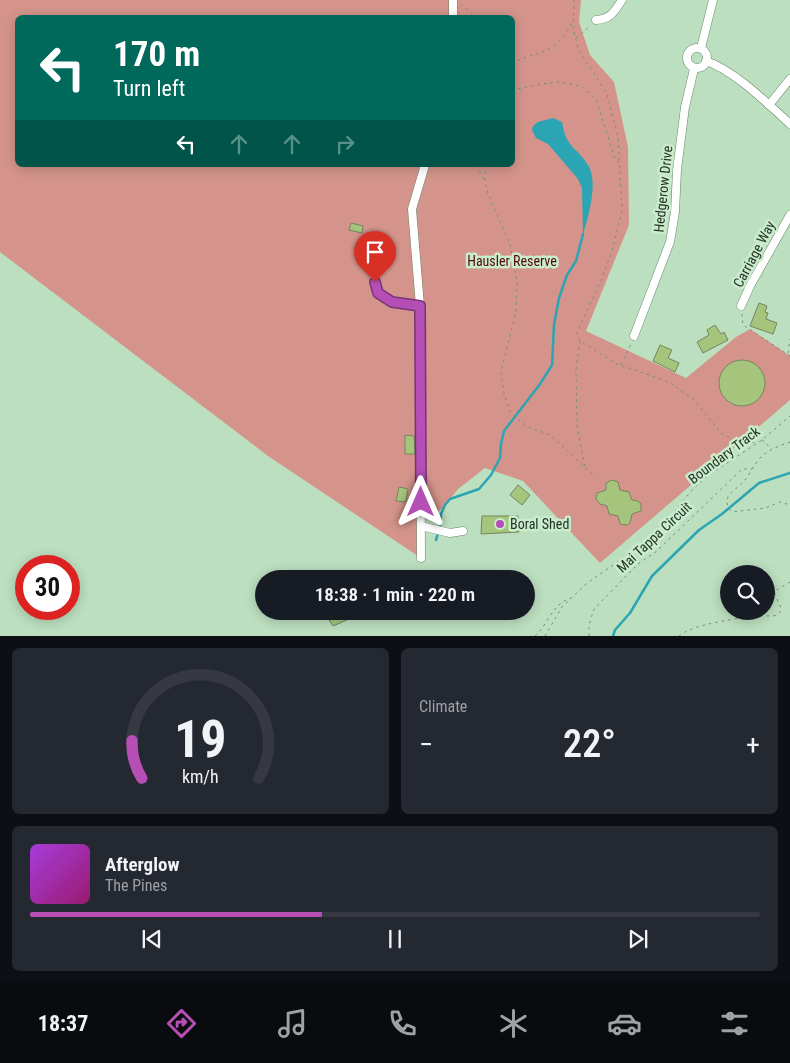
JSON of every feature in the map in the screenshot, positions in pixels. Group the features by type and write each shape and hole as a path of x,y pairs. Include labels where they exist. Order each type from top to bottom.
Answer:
{"street":[{"path":"596,20 606,20 613,14 622,0"},
{"path":"701,48 713,0"},
{"path":"453,1 453,15"},
{"path":"691,48 701,48 706,54 706,61 701,68 694,69 687,62 686,54 691,48"},
{"path":"706,61 724,70 790,124"},
{"name":"Hedgerow Drive","path":"634,336 670,242 675,212 677,170 685,107 694,69"},
{"path":"769,105 790,79"},
{"path":"422,558 420,306 412,209 424,167"},
{"name":"Carriage Way","path":"741,306 750,286 790,216"},
{"path":"366,244 378,293 392,302 420,306"},
{"path":"421,526 450,534 463,531"}],"path":[{"path":"574,0 573,18 578,49 607,94 618,138 622,210 619,227 602,278 577,333 580,341 576,370 577,426 585,467"},
{"path":"453,1 461,4 473,15"},
{"path":"515,62 527,56 542,52 563,37 570,28 573,18"},
{"path":"576,39 596,20"},
{"path":"515,89 559,82 581,86 596,99 615,159 620,165"},
{"path":"478,167 510,245 517,281 516,312 501,372 504,393 511,412 528,427 550,435 596,477"},
{"path":"485,167 485,181"},
{"path":"741,306 743,325 789,355 790,339"},
{"path":"621,365 634,336"},
{"path":"580,341 621,365 669,382 694,400 722,434 737,441 758,443"},
{"name":"Boundary Track","path":"545,636 562,607 586,584 650,539 692,490 706,477 758,443 790,416"},
{"path":"762,440 772,449"},
{"name":"Mai Tappa Circuit","path":"790,443 772,449 758,460 744,482 728,496 730,511 765,508 780,502 790,505"},
{"name":"Mai Tappa Circuit","path":"589,636 589,625 594,609 638,564 657,551 742,469 752,469"},
{"path":"680,636 698,626 730,619 775,616 780,613 781,608 775,596 775,591 790,582"},
{"path":"535,636 562,600 572,597"}],"green space":[{"name":"Hausler Reserve","path":"0,0 450,0 451,15 15,15 15,167 515,167 515,15 454,15 454,0 581,0 579,22 590,55 614,82 628,147 629,225 586,331 686,378 736,337 750,329 790,356 790,400 600,563 523,481 485,468 458,489 443,508 421,521 421,558 268,456 0,252"}],"water":[{"path":"553,118 562,122 566,137 584,159 591,172 593,181 592,200 583,235 582,188 578,179 548,144 536,138 532,130 533,126 538,122"}],"building":[{"path":"351,223 363,226 362,233 349,230"},
{"path":"759,303 767,306 765,312 768,313 766,319 777,323 773,334 750,326"},
{"path":"715,325 721,334 724,332 728,340 703,353 697,342 709,335 707,330"},
{"path":"660,345 672,350 668,358 679,363 675,372 653,361"},
{"path":"738,360 746,360 755,364 761,370 765,383 761,396 755,402 746,406 738,406 729,402 723,396 719,387 719,379 723,370 729,364"},
{"path":"405,435 414,436 415,454 405,454"},
{"path":"612,480 618,482 620,490 629,492 632,500 638,501 641,504 641,511 632,514 630,523 627,525 620,524 618,516 609,514 607,506 600,504 596,499 597,493 606,490 606,483"},
{"path":"518,485 530,495 522,505 510,495"},
{"path":"399,487 408,489 406,502 396,501"},
{"name":"Boral Shed","path":"482,516 518,516 519,532 481,534"},
{"path":"329,620 347,620 333,626"}],"waterway":[{"path":"436,540 441,514 445,505 450,499 479,489 491,475 500,458 504,431 552,365 554,325 559,298 567,275 576,261 583,234"},
{"path":"613,636 615,630 630,613 652,576 699,530 722,514 759,483 790,473"}],"place":[{"name":"Boral Shed","path":"500,524"}],"route":[{"path":"375,282 378,293 392,302 420,306 421,502"}]}
